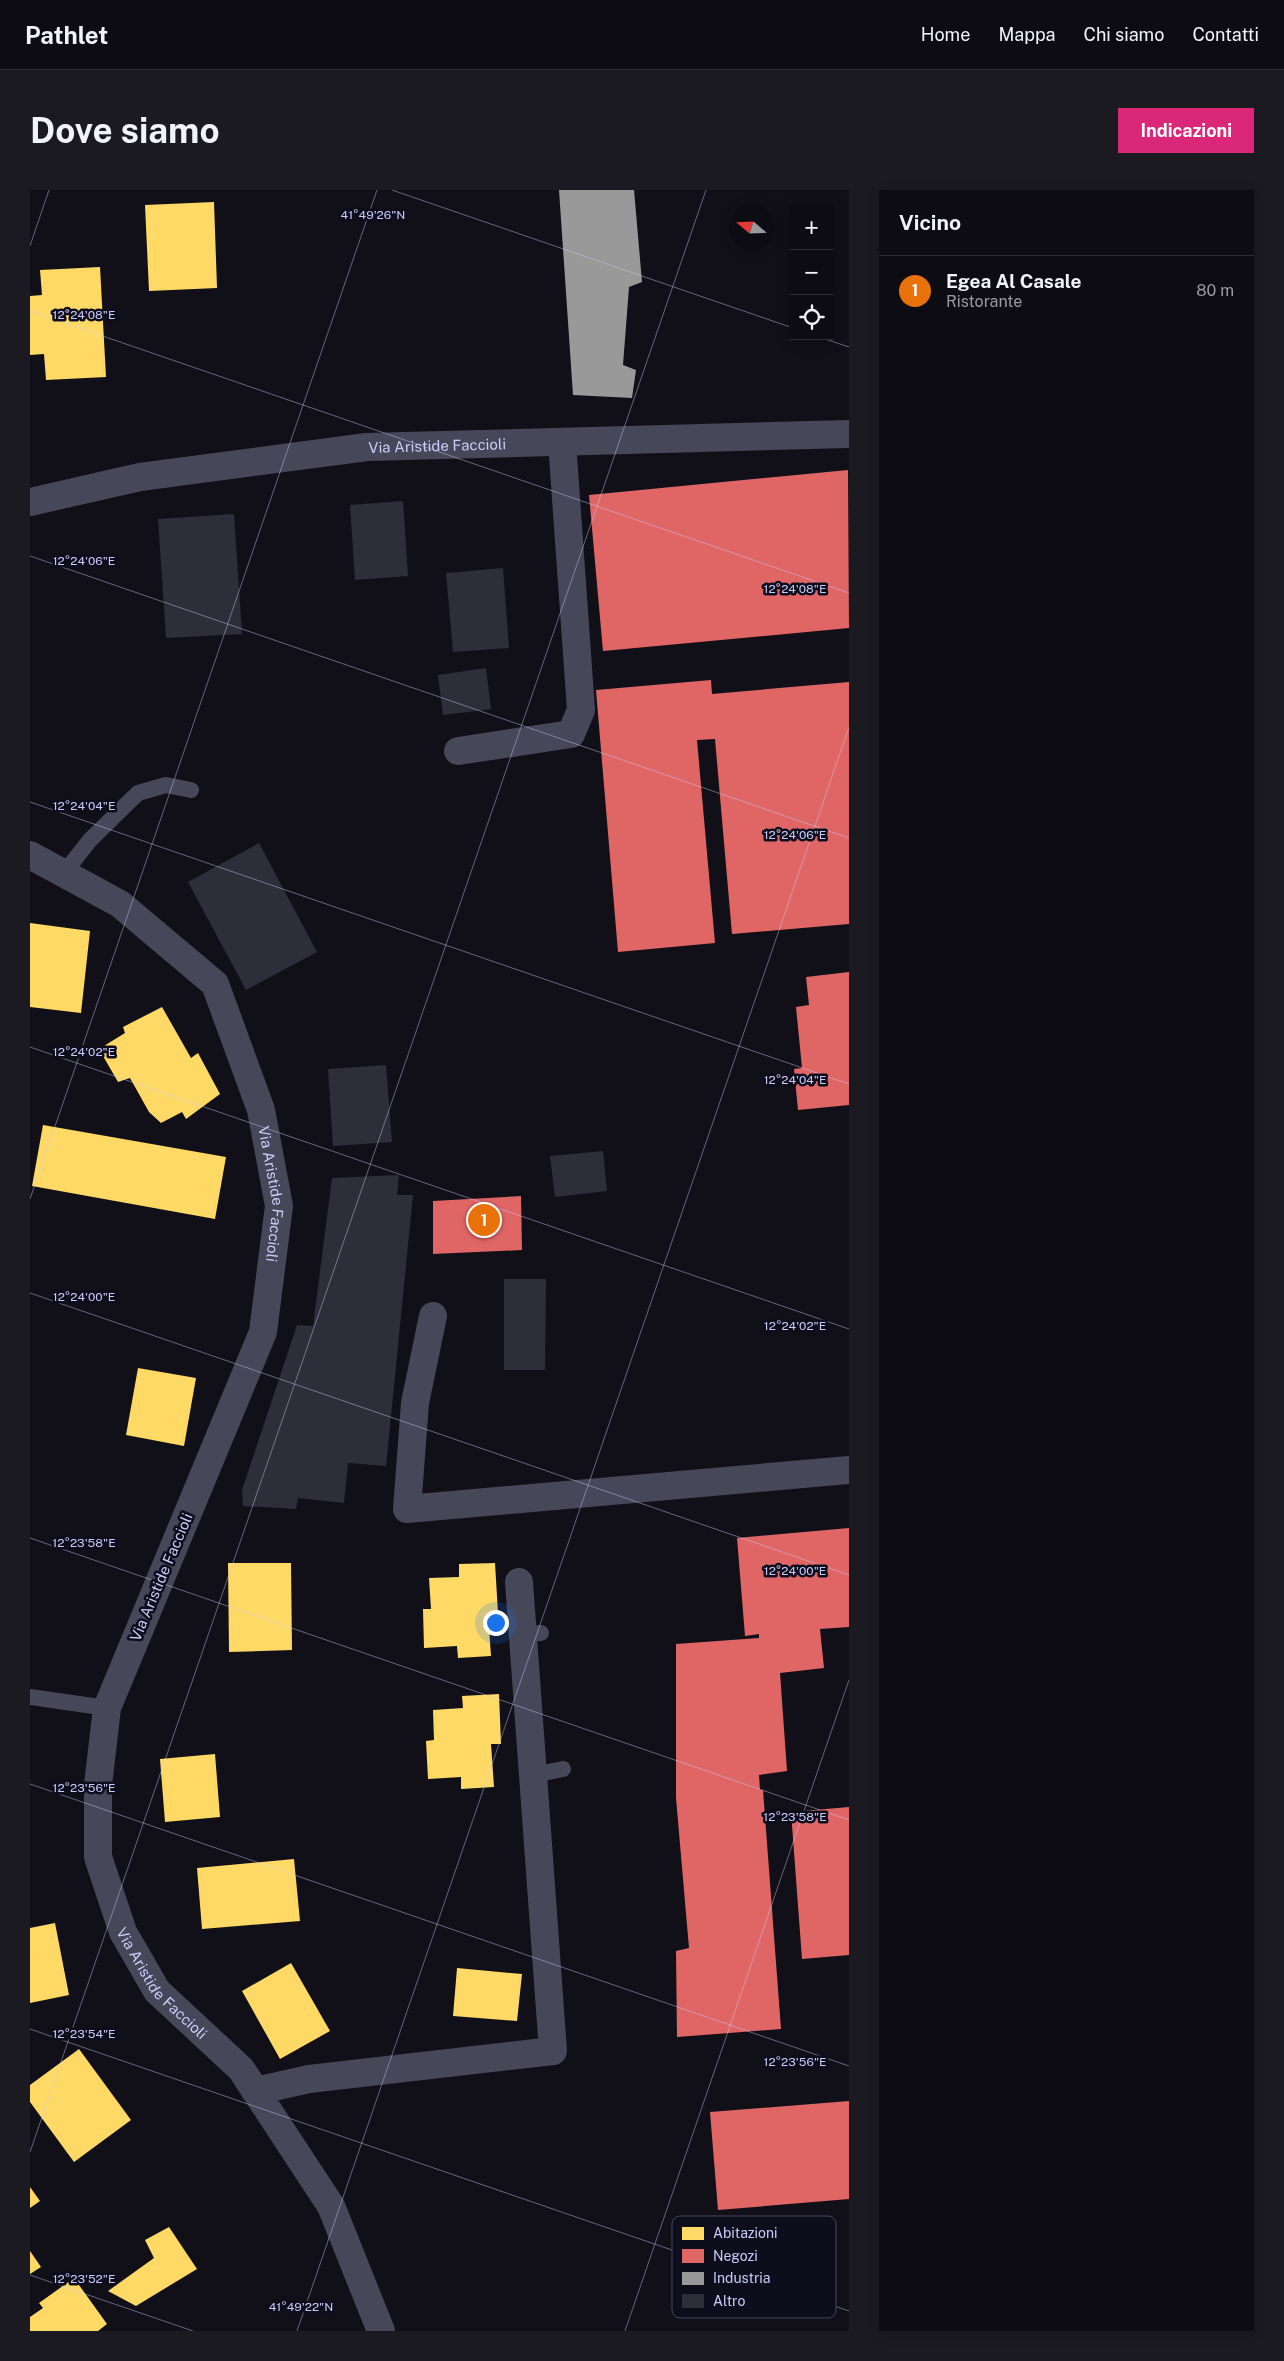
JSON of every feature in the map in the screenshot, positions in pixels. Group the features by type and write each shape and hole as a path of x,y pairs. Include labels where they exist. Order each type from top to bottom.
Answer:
{"street":[{"name":"Via Aristide Faccioli","path":"30,502 140,477 367,447 849,434"},
{"path":"458,751 571,734 581,710 562,442"},
{"name":"Via Aristide Faccioli","path":"30,855 120,904 215,984 261,1110 279,1206 263,1332 107,1708 98,1785 98,1857 123,1932 157,1991 241,2069 331,2206 381,2331"},
{"path":"433,1316 415,1403 407,1509 849,1470"},
{"path":"255,2091 309,2079 553,2051 533,1775 532,1633 519,1582"}],"lane":[{"path":"64,873 90,840 138,793 166,785 192,790"},
{"path":"30,1697 107,1708"},
{"path":"533,1775 563,1769"}],"building: Abitazioni":[{"path":"214,202 217,288 149,291 145,205"},
{"path":"100,267 106,377 46,380 44,354 30,355 30,296 42,295 40,270"},
{"path":"30,923 90,931 81,1013 30,1007"},
{"path":"162,1007 191,1058 198,1053 220,1094 186,1119 182,1112 161,1123 149,1112 130,1078 118,1082 99,1049 125,1033 123,1027"},
{"path":"43,1125 226,1157 215,1219 32,1186"},
{"path":"138,1368 196,1378 184,1446 126,1435"},
{"path":"228,1563 291,1563 292,1650 229,1652"},
{"path":"495,1563 498,1613 488,1613 491,1656 458,1658 457,1646 424,1648 423,1609 431,1609 429,1578 459,1577 459,1564"},
{"path":"499,1694 501,1744 491,1744 494,1787 461,1789 461,1777 428,1779 426,1741 434,1740 433,1710 463,1708 462,1696"},
{"path":"215,1754 220,1817 165,1822 160,1759"},
{"path":"294,1859 300,1921 202,1929 197,1868"},
{"path":"55,1923 69,1995 30,2003 30,1928"},
{"path":"291,1963 330,2031 280,2059 242,1991"},
{"path":"457,1968 522,1974 517,2021 453,2016"},
{"path":"79,2049 131,2120 74,2162 30,2102 30,2085"},
{"path":"30,2187 40,2201 30,2208"},
{"path":"169,2227 197,2269 136,2306 108,2291 154,2258 145,2240"},
{"path":"30,2251 41,2267 30,2274"},
{"path":"74,2278 107,2324 98,2331 30,2331 30,2317 43,2308 39,2303"}],"building: Negozi":[{"path":"848,470 849,628 603,651 589,495"},
{"path":"711,680 712,694 849,682 849,924 732,934 715,739 697,740 715,943 618,952 596,690"},
{"path":"849,972 849,1105 798,1110 794,1069 802,1068 796,1007 809,1005 806,977"},
{"path":"521,1196 522,1250 433,1254 433,1201"},
{"path":"849,1528 849,1627 820,1629 824,1668 780,1673 787,1771 759,1775 760,1790 763,1790 781,2029 677,2037 676,1951 689,1948 676,1798 676,1644 759,1638 759,1634 745,1636 737,1538"},
{"path":"849,1807 849,1955 802,1959 791,1812"},
{"path":"849,2101 849,2199 718,2210 710,2112"}],"building: Industria":[{"path":"559,190 634,190 642,282 629,287 623,365 636,370 632,398 573,395"}],"building: Altro":[{"path":"403,501 408,576 355,580 350,505"},
{"path":"234,514 242,634 166,638 158,519"},
{"path":"503,568 509,648 453,652 446,573"},
{"path":"486,668 491,709 443,715 438,675"},
{"path":"259,843 317,952 246,990 188,882"},
{"path":"386,1065 392,1142 333,1146 328,1069"},
{"path":"603,1151 607,1191 555,1197 550,1156"},
{"path":"399,1175 397,1195 413,1195 386,1466 348,1463 344,1503 298,1498 296,1509 243,1506 242,1490 297,1325 313,1326 332,1178"},
{"path":"504,1279 546,1279 545,1370 504,1370"}],"place":[{"name":"Egea Al Casale","path":"484,1220"}]}
